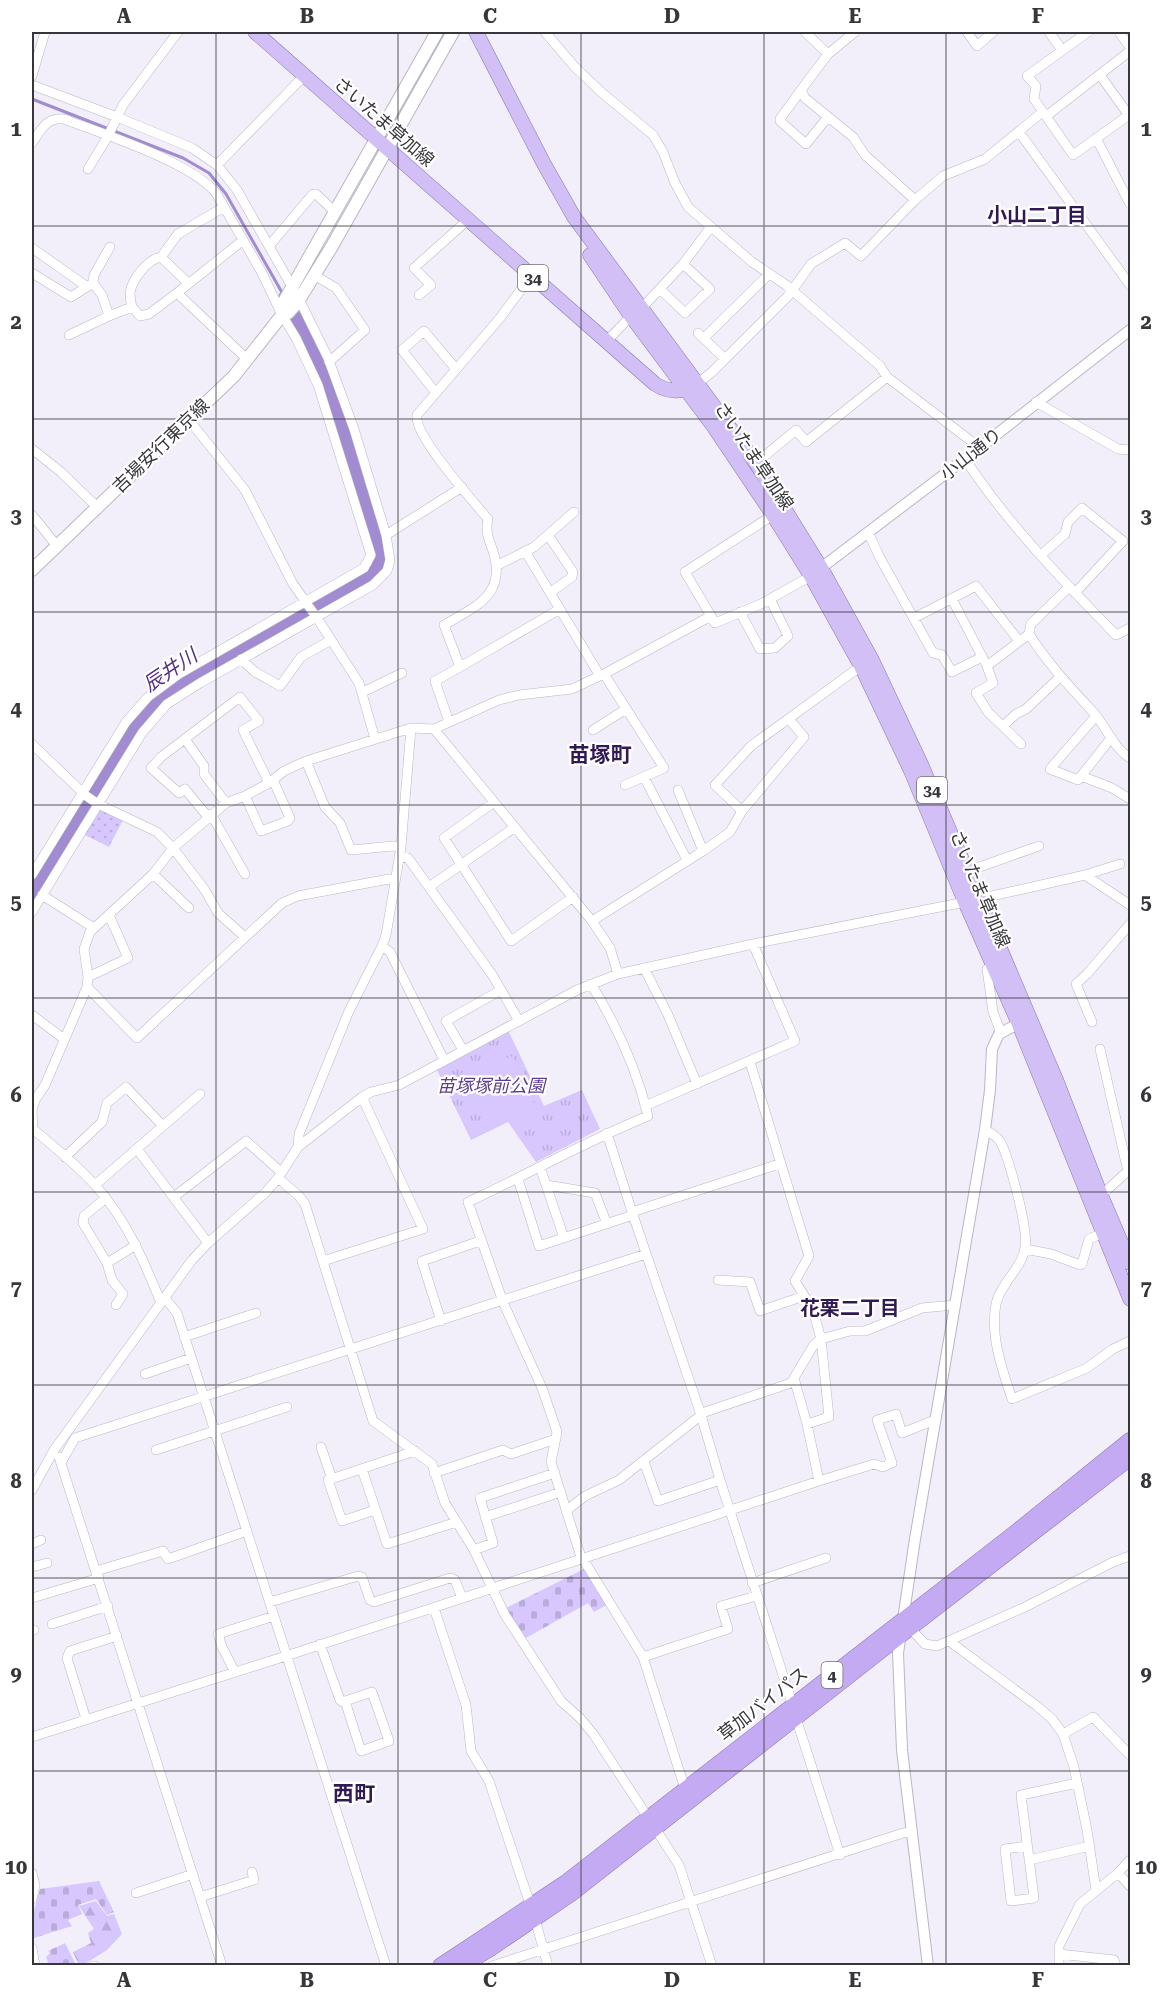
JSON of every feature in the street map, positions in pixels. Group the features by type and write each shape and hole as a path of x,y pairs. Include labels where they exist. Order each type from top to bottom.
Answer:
{"highway":[{"name":"草加バイパス","path":"905,1627 1016,1532 1131,1440"},
{"name":"草加バイパス","path":"440,1965 571,1894 653,1823 795,1712 1131,1458"},
{"name":"草加バイパス","path":"653,1823 685,1790 795,1712"},
{"name":"草加バイパス","path":"462,1965 490,1949 533,1913"}],"main road":[{"name":"さいたま草加線","path":"255,32 655,384 663,390 692,386"},
{"name":"吉場安行東京線","path":"290,302 335,212 437,32"},
{"name":"吉場安行東京線","path":"32,570 189,420 248,360 290,302 314,275 453,32"},
{"name":"さいたま草加線","path":"476,32 574,217 586,248 692,386 756,462 816,572 911,771 964,902 994,966 1057,1082 1100,1193 1131,1263"},
{"name":"さいたま草加線","path":"692,386 714,427 773,515 816,572 872,660 894,704 979,898 1103,1233 1131,1299"}],"street":[{"path":"32,76 36,47 45,32"},
{"path":"88,169 109,135 123,105 178,32"},
{"path":"545,32 601,93 653,135 688,207 710,228 791,290 880,366 887,377 975,444 978,449"},
{"path":"805,32 828,54"},
{"path":"828,117 806,144 780,121 828,54 855,32"},
{"path":"966,32 977,46 993,32"},
{"path":"1049,32 1062,50"},
{"path":"1088,32 1028,76 1036,86 1034,99 1073,155 1130,116 1100,75"},
{"path":"692,386 725,359 788,296 811,264 845,243 861,256 915,200 943,176 985,159 1040,114 1049,114 1100,75 1131,49 1119,32"},
{"path":"217,165 304,76"},
{"path":"32,85 192,148 217,165 237,190 269,246 290,302 296,338 326,407 371,555 364,568 157,688 126,722 32,875"},
{"path":"801,90 805,98 853,137 865,155 915,200"},
{"path":"32,143 46,122 53,119 64,119 109,135 181,167 209,184 261,273 290,302 329,362 354,429 386,535 390,560 387,571 380,579 177,697 158,713 128,754 32,912"},
{"path":"1019,132 1131,285"},
{"path":"1096,138 1131,204"},
{"path":"269,246 313,194 316,194 335,212"},
{"path":"224,207 178,234 161,257 154,258 138,276 130,293 132,307 140,316 149,314 242,241"},
{"path":"419,295 431,285 414,268 468,219"},
{"path":"607,341 683,264 710,228"},
{"path":"32,273 71,297 90,285 110,247"},
{"path":"32,248 102,295 110,316"},
{"path":"161,257 188,283"},
{"path":"660,288 685,313 710,289 683,264"},
{"path":"725,359 701,335 769,273"},
{"path":"314,275 336,288 365,330 329,362"},
{"path":"460,667 444,625 491,593 497,581 498,565 485,528 488,519 431,448 416,421 417,415 500,318 531,276"},
{"path":"177,292 248,360"},
{"path":"69,335 132,307"},
{"name":"小山通り","path":"816,572 1131,330"},
{"path":"436,393 402,350 424,331 456,369"},
{"path":"756,462 796,430 806,442 887,377"},
{"path":"1036,402 1118,449 1131,450"},
{"path":"189,420 245,490 293,584 317,617 363,692 375,739"},
{"path":"32,449 61,472 97,507"},
{"path":"965,459 993,501 1072,590 1116,635 1131,628"},
{"path":"386,535 462,487"},
{"path":"1041,555 1065,534 1068,522 1082,508 1123,541 1072,590 1030,624 1029,634 1060,677 1096,716 1111,738 1131,758"},
{"path":"498,565 525,551 548,535 574,512"},
{"path":"32,515 57,546"},
{"path":"773,515 685,572 716,623 770,599 816,572"},
{"path":"868,532 933,653 942,655 952,672 984,662 1029,634"},
{"path":"548,535 573,572 572,577 550,592"},
{"path":"525,551 602,675 664,768 625,785"},
{"path":"914,618 976,586 1019,641"},
{"path":"740,612 760,649 776,648 788,636 770,599"},
{"path":"952,599 993,683 976,693 988,712 1021,744"},
{"path":"449,722 435,681 561,609"},
{"path":"386,1965 177,1313 163,1300 136,1245 106,1198 95,1185 33,1129 32,1111 87,982 84,950 90,932 153,874 173,848 226,803 245,796 271,782 284,771 306,761 411,728 434,729 499,700 519,695 572,689 711,616"},
{"path":"242,658 255,672 280,686 301,657 331,640"},
{"path":"742,811 716,785 751,746 861,666"},
{"path":"363,692 402,673"},
{"path":"1003,726 1016,714 1026,709 1060,677"},
{"path":"245,796 261,831 288,821 290,818 243,730 259,721 240,697 161,757 151,768 179,793 185,789 210,815 245,874"},
{"path":"593,730 626,709"},
{"path":"1096,716 1050,769 1078,780 1111,738"},
{"path":"592,921 730,832 742,811 804,737 789,719"},
{"path":"298,1147 299,1134 340,1033 382,946 390,918 400,852 411,728"},
{"path":"434,729 592,921 610,948 618,974"},
{"path":"185,739 204,766 204,774 226,803"},
{"path":"32,744 82,793 99,804 157,832 173,848 205,890 218,913 245,937"},
{"path":"306,761 325,807 340,823 351,850 400,852 408,858 501,990 519,1021"},
{"path":"1081,776 1112,788 1131,799"},
{"path":"644,777 687,860"},
{"path":"678,790 690,808 703,851"},
{"path":"494,802 444,838 511,941 573,897"},
{"path":"429,887 515,827"},
{"path":"968,871 1039,846"},
{"path":"32,1490 54,1450 192,1260 266,1192 298,1147 362,1097 371,1092 399,1085 577,990 618,974 753,944 964,902 1085,875 1120,864"},
{"path":"153,874 189,908"},
{"path":"1085,875 1131,905"},
{"path":"87,982 137,1038 282,903 298,896 389,879 395,880"},
{"path":"42,895 94,928"},
{"path":"87,982 128,958 109,915"},
{"path":"1092,1022 1076,984 1131,924"},
{"path":"645,1106 795,1041 753,944"},
{"path":"382,946 390,952 444,1060"},
{"path":"994,966 987,969 993,1012 1001,1033"},
{"path":"644,968 668,1015 697,1084"},
{"path":"591,984 609,1012 634,1072 648,1116 607,1133 468,1202 502,1302 542,1388 557,1432 551,1462 583,1558 643,1657 685,1790"},
{"path":"463,1050 446,1021 501,990"},
{"path":"32,1015 64,1039"},
{"path":"928,1965 899,1713 898,1653 905,1627 935,1420 985,1130 992,1049 1001,1033 1024,1020"},
{"path":"1100,1049 1129,1170 1107,1190 1100,1193"},
{"path":"750,1062 779,1164 809,1256 795,1281 813,1310 821,1339 829,1417 807,1424"},
{"path":"65,1157 102,1122 107,1103 126,1087 163,1126"},
{"path":"95,1185 200,1094"},
{"path":"323,1261 423,1228 362,1097"},
{"path":"985,1130 996,1137 1000,1143 1012,1172 1025,1235 1025,1249 999,1294 996,1308 999,1358 1012,1399 1087,1368 1113,1349 1131,1341"},
{"path":"607,1133 632,1214 701,1414 756,1596 840,1855"},
{"path":"174,1197 246,1141 305,1204 373,1421 432,1464 445,1503 474,1550 506,1615 561,1701 594,1735 679,1865 712,1965"},
{"path":"137,1149 208,1243"},
{"path":"518,1179 539,1246 779,1164"},
{"path":"540,1167 564,1238"},
{"path":"546,1185 595,1193 607,1224"},
{"path":"106,1198 84,1216 83,1222 107,1263 112,1280 123,1294 116,1305"},
{"path":"1025,1249 1051,1254 1080,1265 1089,1239 1103,1233"},
{"path":"441,1321 422,1261 480,1241"},
{"path":"107,1263 136,1245"},
{"path":"62,1461 75,1438 646,1254"},
{"path":"718,1280 750,1282 760,1311 804,1296"},
{"path":"566,1511 585,1496 619,1480 701,1414 791,1383 813,1346 821,1339 850,1331 865,1331 922,1308 955,1305"},
{"path":"184,1337 256,1313"},
{"path":"145,1374 191,1359"},
{"path":"794,1378 819,1481"},
{"path":"156,1450 287,1407"},
{"path":"32,1737 819,1481 874,1464 883,1467 892,1464 877,1420 896,1413 902,1433 935,1420"},
{"path":"434,1473 503,1450 511,1454 556,1439"},
{"path":"321,1447 332,1479"},
{"path":"54,1450 62,1461 222,1965"},
{"path":"375,1510 342,1521 328,1480 416,1451"},
{"path":"644,1462 658,1501 720,1480"},
{"path":"362,1469 387,1544 457,1522"},
{"path":"474,1550 493,1543 480,1498 555,1473"},
{"path":"485,1517 561,1492"},
{"path":"32,1598 163,1551 168,1559 247,1531"},
{"path":"32,1544 41,1540"},
{"path":"905,1627 925,1644 937,1646 1025,1607 1113,1562 1131,1556"},
{"path":"752,1583 826,1558"},
{"path":"32,1567 47,1563"},
{"path":"270,1602 358,1576 362,1577 370,1600 374,1602 450,1578 455,1580 462,1598"},
{"path":"643,1657 728,1629 721,1606 756,1596"},
{"path":"52,1624 108,1606"},
{"path":"434,1608 466,1705 471,1751 489,1781 549,1965"},
{"path":"235,1672 218,1634 274,1616"},
{"path":"86,1719 67,1658 70,1651 117,1636"},
{"path":"949,1641 1037,1706 1052,1719 1063,1734 1077,1783 1096,1890"},
{"path":"320,1644 340,1700 345,1701 372,1692 389,1741 361,1751 345,1701"},
{"path":"1063,1734 1093,1717 1131,1755"},
{"path":"1027,1846 1005,1849 1011,1901 1034,1898 1021,1795 1077,1783"},
{"path":"492,1965 691,1900 912,1832"},
{"path":"1029,1860 1090,1846"},
{"path":"1059,1965 1059,1947 1080,1904 1131,1860"},
{"path":"200,1897 254,1880 252,1872"},
{"path":"32,1873 35,1885 32,1899"},
{"path":"1118,1873 1131,1887"},
{"path":"136,1893 193,1874"},
{"path":"32,1951 35,1965"},
{"path":"1059,1953 1114,1960 1116,1965"}],"green space":[{"path":"102,810 123,820 109,847 83,834 98,811"},
{"name":"苗塚塚前公園","path":"509,1032 544,1106 582,1090 600,1129 536,1162 508,1122 471,1140 437,1070"},
{"path":"503,1051 507,1058 513,1056 539,1114 510,1123 498,1109 468,1099 458,1090 457,1083 461,1073"},
{"path":"586,1568 608,1604 594,1612 588,1603 526,1638 506,1608"},
{"path":"99,1881 114,1912 107,1915 96,1899 78,1905 82,1914 68,1920 72,1926 34,1938 32,1918 40,1889"},
{"path":"96,1901 107,1916 114,1914 122,1934 107,1950 83,1965 79,1965 73,1952 91,1943 88,1933 94,1929 79,1906"},
{"path":"65,1943 76,1965 49,1965 46,1957 50,1953 48,1951"}],"waterway":[{"path":"32,99 183,158 209,173 226,194 284,296"},
{"name":"辰井川","path":"32,893 129,734 152,705 171,689 378,570 381,562 381,549 336,406 315,356 286,298"}],"district":[{"name":"小山二丁目","path":"1037,215"},
{"name":"苗塚町","path":"600,755"},
{"name":"花栗二丁目","path":"850,1308"},
{"name":"西町","path":"354,1794"}]}
